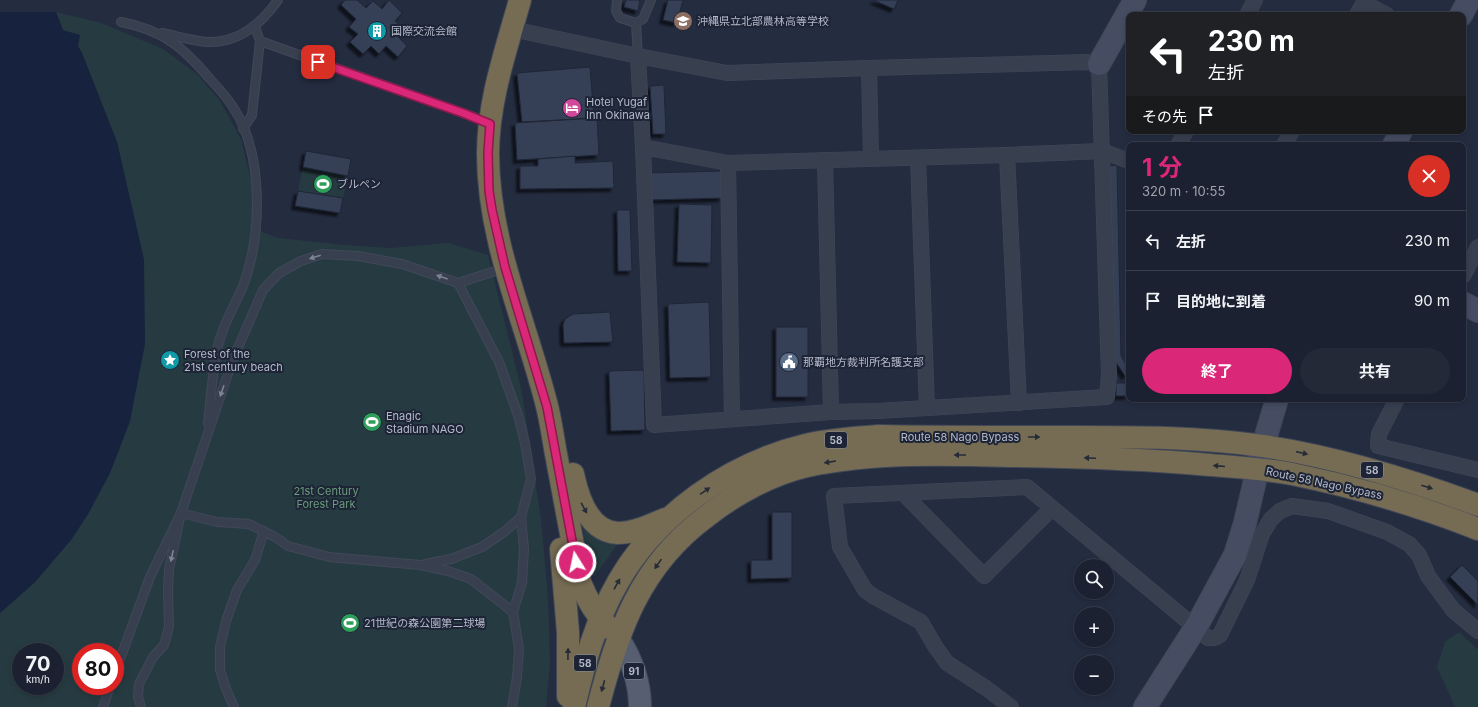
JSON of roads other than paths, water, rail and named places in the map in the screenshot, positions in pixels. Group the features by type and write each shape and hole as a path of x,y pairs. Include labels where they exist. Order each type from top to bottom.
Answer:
{"highway":[{"path":"520,0 494,94 488,153 489,191 505,267 547,407 580,582 588,601 600,620 618,638"},
{"path":"547,407 562,427 581,502 585,511 598,524 612,532 626,532 651,525 672,516"},
{"name":"Route 58 Nago Bypass","path":"574,707 585,662 600,620 618,582 638,552 652,535 672,516 709,488 731,474 782,452 807,445 835,440 878,436 1147,437 1227,442 1294,451 1370,469 1446,493 1478,505"},
{"name":"Route 58 Nago Bypass","path":"598,707 610,661 618,638 642,587 664,556 684,535 707,516 738,496 782,474 805,467 860,458 894,456 998,455 1146,460 1258,469 1290,474 1363,490 1423,508 1478,529"},
{"path":"562,486 560,548 568,632 568,707"}],"main road":[{"name":"91","path":"618,638 631,663 637,679 640,707"}],"street":[{"path":"1128,12 1135,0"},
{"path":"1250,12 1256,0"},
{"path":"1463,12 1469,0"},
{"path":"1362,6 1379,12"},
{"path":"638,56 654,425 831,412 877,411 1107,397 1109,374 1100,64 1126,16"},
{"path":"512,28 638,56 727,73 1088,62 1100,64"},
{"path":"869,68 871,159"},
{"path":"643,147 728,163 1102,151 1126,160"},
{"path":"1007,155 1019,403"},
{"path":"918,158 927,408"},
{"path":"825,160 831,412"},
{"path":"728,163 732,419"},
{"path":"1466,270 1478,247"},
{"path":"1466,305 1478,311"},
{"path":"1145,707 1196,627 1235,555 1245,523 1276,402"},
{"path":"1395,402 1379,434 1378,446 1478,470"},
{"path":"877,411 878,436"},
{"path":"1010,707 986,688 947,663 921,622 873,596 865,590 840,547 834,496 1027,487 1208,638 1215,638 1220,635 1247,580 1262,534 1271,519 1280,511 1292,506 1328,511 1387,532 1409,544 1419,555 1428,576 1453,610 1478,631"},
{"path":"903,493 984,576 1052,508"}],"lane":[{"path":"121,22 154,31 206,42 220,41 236,37 255,27 268,14 278,0"},
{"path":"618,0 616,11 620,18 636,23 643,19 651,0"},
{"path":"636,23 638,56"},
{"path":"243,129 252,115 260,41 255,27"},
{"path":"154,31 169,40 202,70 234,108 251,149 256,182 256,234 249,267 226,322 217,350 206,437"},
{"path":"260,41 490,124"},
{"path":"141,707 138,697 139,684 153,657 164,645 169,627 169,569 181,513 233,359 263,290 279,273 300,261 322,254 358,256 402,264 458,283 505,267"},
{"path":"458,283 499,362 518,414 531,479 521,516 524,549 522,582 513,612 519,649 517,677 512,707"},
{"path":"181,513 217,522 249,524 275,537 288,546 329,557 420,565 448,571 470,580 513,612"},
{"path":"124,648 150,577 181,513"},
{"path":"420,565 451,559 482,547 504,532 521,516"},
{"path":"234,707 220,670 220,647 226,621 237,590 255,560 264,531"},
{"path":"103,707 107,695"}],"water":[{"path":"0,12 56,12 63,30 80,35 78,46 117,142 144,260 145,344 130,421 110,473 88,514 71,540 34,583 0,613"}],"place":[{"name":"沖縄県立北部農林高等学校","path":"683,21"},
{"name":"国際交流会館","path":"377,31"},
{"name":"Hotel Yugaf Inn Okinawa","path":"572,108"},
{"name":"ブルペン","path":"323,184"},
{"name":"Forest of the 21st century beach","path":"170,360"},
{"name":"那覇地方裁判所名護支部","path":"789,362"},
{"name":"Enagic Stadium NAGO","path":"372,422"},
{"name":"21世紀の森公園第二球場","path":"350,623"}],"park label":[{"name":"21st Century Forest Park","path":"326,497"}]}
